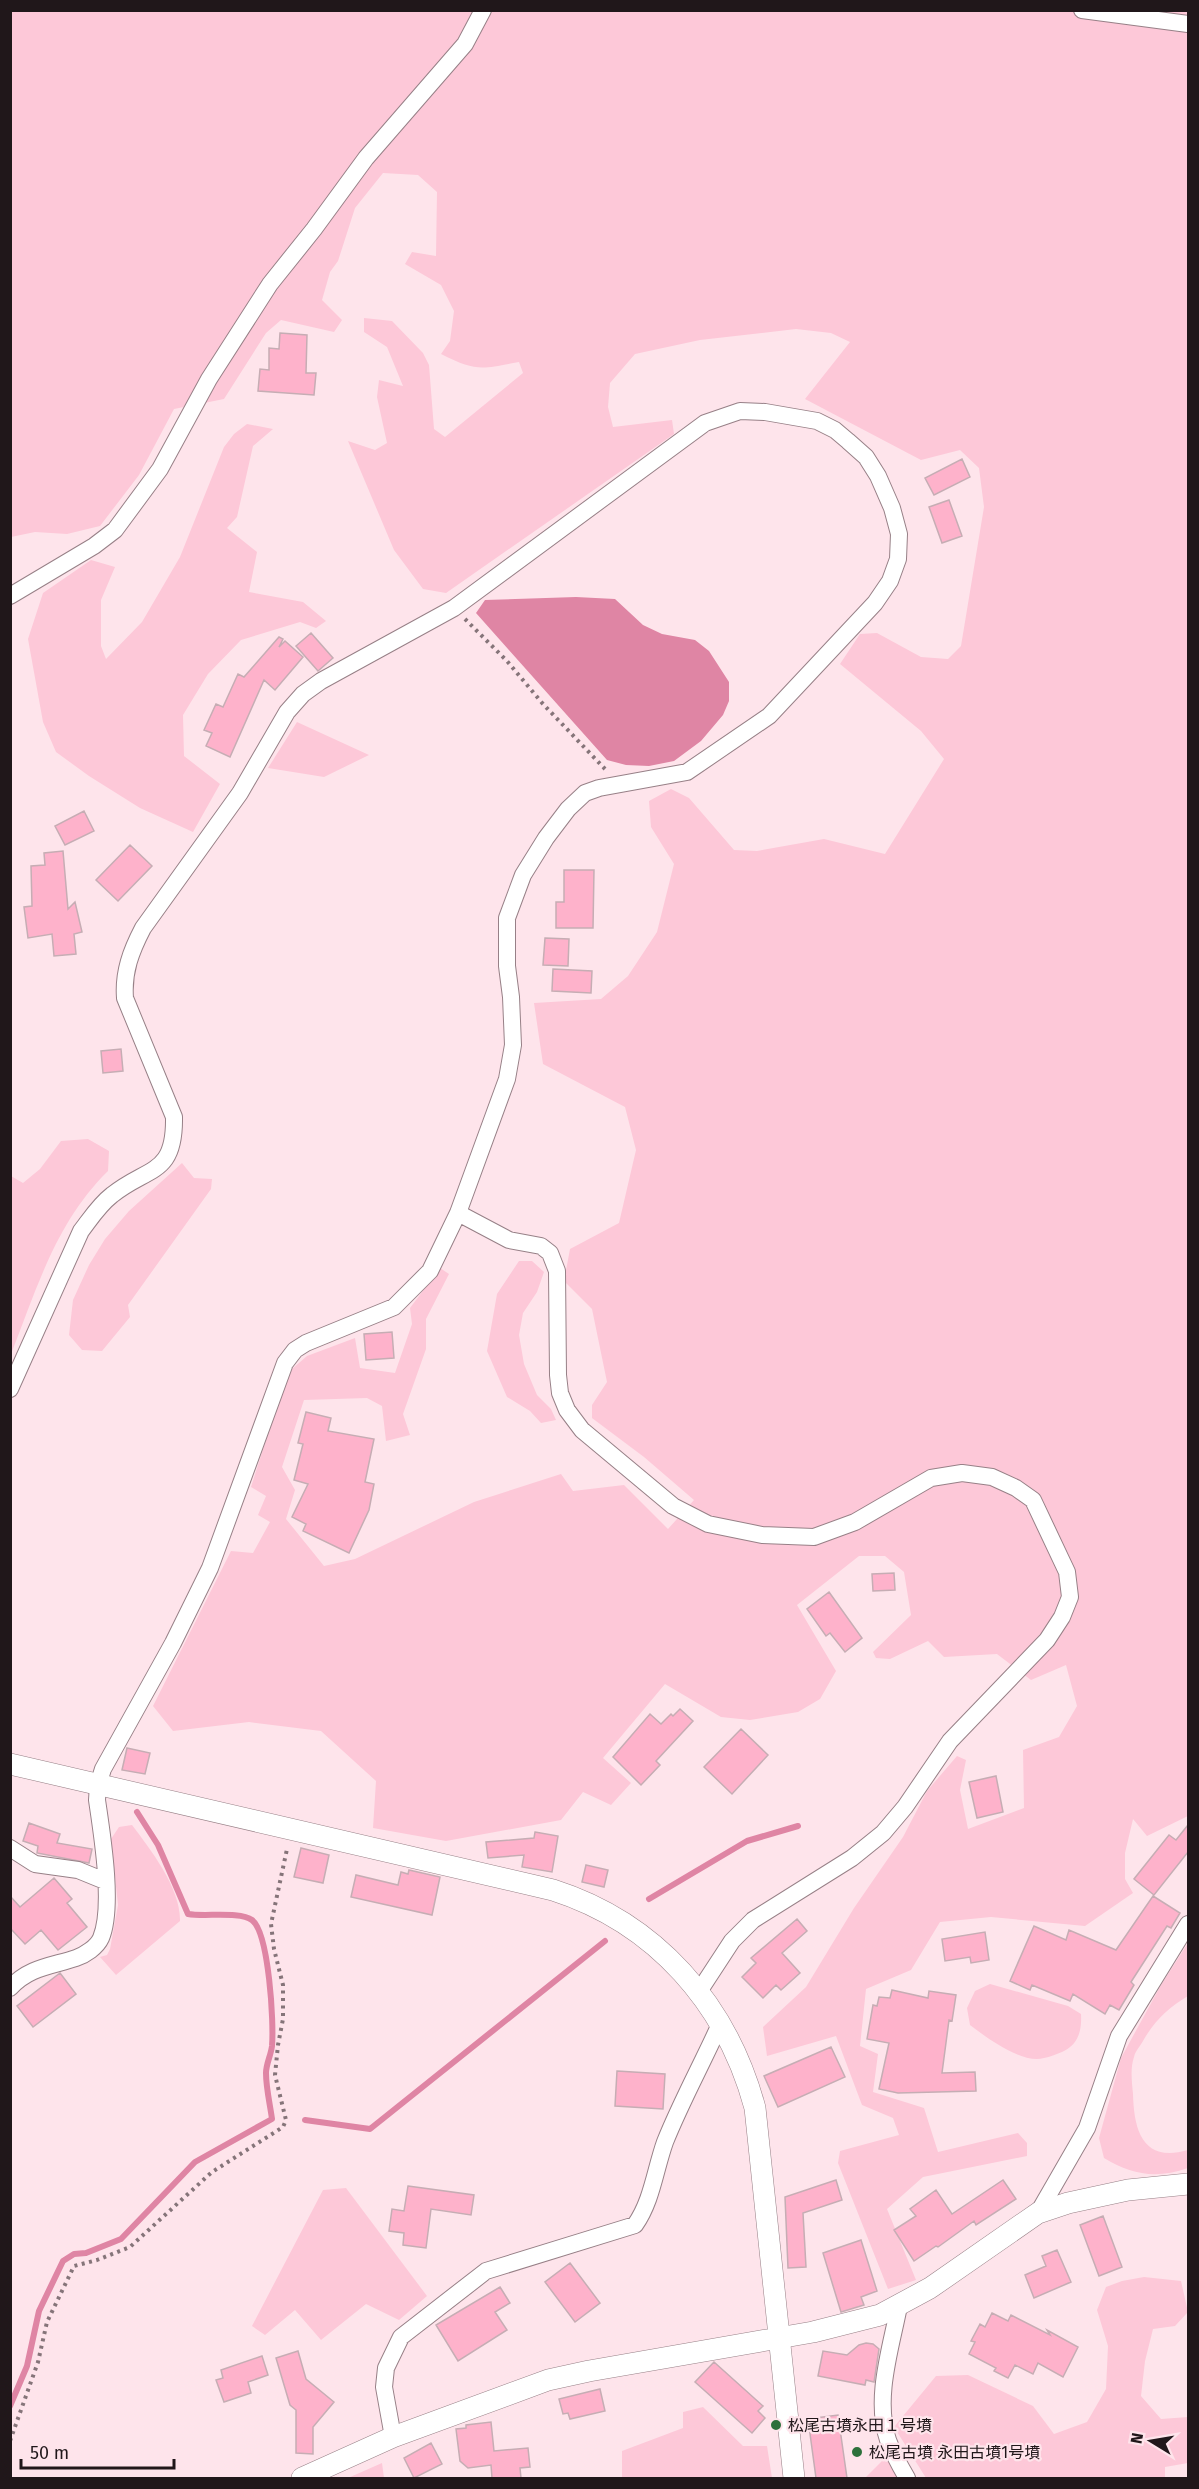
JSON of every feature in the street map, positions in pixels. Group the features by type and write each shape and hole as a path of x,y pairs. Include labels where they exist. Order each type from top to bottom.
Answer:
{"street":[{"path":"10,596 94,546 115,530 160,469 209,379 270,284 366,158 465,44 483,10"},
{"path":"1082,10 1188,24"},
{"path":"10,1389 81,1232 96,1210 113,1194 154,1171 170,1154 175,1135 174,1117 125,998 124,985 131,952 143,928 240,793 287,712 303,694 330,676 453,608 705,423 722,415 740,411 757,411 817,421 835,430 866,457 878,476 892,508 899,534 898,559 890,581 875,603 769,716 687,772 619,784 585,793 568,809 546,838 523,875 507,918 513,1045 507,1079 458,1213 430,1271 394,1307 306,1342 295,1350 285,1363 210,1568 173,1643 102,1769 97,1800 107,1898 101,1939 92,1949 79,1957 34,1969 10,1988"},
{"path":"458,1213 509,1240 541,1246 550,1253 557,1271 558,1375 560,1393 567,1410 582,1430 673,1506 708,1524 762,1535 814,1537 855,1522 931,1478 962,1473 992,1477 1016,1488 1033,1500 1067,1572 1070,1597 1062,1617 1047,1640 950,1741 905,1807 883,1833 852,1858 753,1920 732,1941 698,1993"},
{"path":"10,1764 553,1890 580,1899 645,1937 682,1970 720,2024 743,2071 754,2108 794,2478"},
{"path":"10,1848 35,1864 78,1870 105,1881"},
{"path":"1038,2213 1087,2128 1119,2036 1188,1924"},
{"path":"393,2437 384,2387 386,2368 401,2337 486,2271 634,2225 643,2213 664,2145 681,2103 720,2024"},
{"path":"302,2478 393,2437 548,2380 813,2332 880,2315 930,2288 1038,2213 1068,2203 1119,2192 1188,2184"},
{"path":"899,2306 884,2382 882,2414 888,2440 907,2478"}],"path":[{"path":"453,608 507,661 543,704 619,784"},
{"path":"10,2440 38,2362 47,2322 74,2266 98,2260 130,2247 212,2172 284,2127 286,2120 275,2075 284,2019 283,1985 274,1949 271,1924 291,1829"}],"shaded area":[{"path":"11,11 1188,11 1188,1816 1147,1836 1133,1819 1125,1853 1125,1879 1133,1893 1085,1926 991,1917 940,1922 911,1970 866,1989 860,2046 878,2054 873,2092 924,2108 938,2152 1018,2133 1027,2143 1027,2156 923,2177 887,2209 916,2280 888,2289 838,2163 840,2151 899,2135 893,2118 862,2105 836,2036 767,2056 763,2027 806,1987 854,1908 903,1837 927,1791 957,1756 966,1760 960,1790 968,1829 1024,1808 1023,1750 1059,1737 1077,1706 1066,1665 1031,1680 997,1654 944,1657 928,1641 890,1659 876,1658 873,1652 911,1615 904,1572 885,1556 859,1556 797,1605 836,1671 820,1699 798,1712 750,1720 721,1717 665,1684 603,1758 631,1783 611,1805 583,1792 561,1820 446,1841 373,1828 376,1781 321,1731 249,1722 173,1731 153,1706 231,1551 253,1553 270,1522 258,1515 266,1496 251,1487 279,1399 292,1369 307,1356 355,1338 360,1368 395,1373 412,1324 410,1308 440,1268 449,1274 426,1319 426,1349 403,1414 410,1435 386,1441 382,1406 367,1398 304,1400 282,1467 295,1490 286,1519 324,1566 355,1559 474,1502 561,1474 573,1491 624,1485 668,1529 694,1500 644,1457 592,1418 592,1405 607,1382 592,1309 564,1281 570,1249 619,1223 636,1150 625,1107 543,1064 534,1003 601,999 628,976 657,932 674,864 651,827 649,801 671,789 689,798 734,850 757,851 824,839 885,854 944,759 921,731 840,664 860,634 877,633 921,657 948,659 961,646 984,507 979,468 960,450 921,460 805,399 850,342 831,333 796,329 700,340 635,354 610,383 608,407 613,427 672,420 674,434 446,593 423,589 394,550 348,441 375,450 387,443 377,397 379,380 403,386 387,347 364,332 364,318 392,321 423,353 429,365 434,429 445,437 523,373 519,362 479,367 463,364 441,354 450,341 454,311 441,285 405,264 412,252 436,256 437,192 418,175 383,173 355,208 338,261 330,272 322,300 342,320 334,332 281,320 266,333 224,399 174,409 139,475 100,526 67,534 35,532 11,537"},
{"path":"247,424 273,429 253,446 237,517 227,528 257,552 249,592 303,602 326,621 316,628 300,622 241,640 208,674 183,715 184,756 220,784 193,832 140,808 56,752 43,722 28,639 43,593 91,560 115,567 101,600 101,646 106,659 142,622 180,557 224,447 234,434"},
{"path":"576,597 615,599 643,625 662,634 695,640 709,651 729,682 729,701 723,715 701,741 674,761 649,766 626,765 607,760 476,613 485,600"},
{"path":"297,722 369,755 324,777 268,768"},
{"path":"88,1139 109,1151 108,1171 90,1191 61,1234 39,1281 11,1354 11,1176 23,1183 40,1169 61,1141"},
{"path":"182,1163 194,1178 212,1179 211,1189 128,1305 130,1317 102,1351 82,1350 69,1335 73,1300 89,1265 105,1239 129,1211"},
{"path":"519,1261 532,1261 544,1272 537,1292 523,1313 519,1335 524,1364 537,1395 551,1409 556,1420 541,1423 530,1411 507,1397 487,1351 497,1294"},
{"path":"132,1825 164,1870 176,1896 180,1921 116,1975 100,1957 107,1955 110,1949 118,1905 111,1839 119,1827"},
{"path":"1188,1943 1188,1996 1168,2010 1152,2027 1135,2055 1132,2076 1136,2120 1144,2141 1151,2148 1161,2152 1173,2153 1188,2150 1188,2168 1155,2174 1134,2172 1104,2158 1099,2138 1121,2058 1161,1985"},
{"path":"990,1984 1068,2006 1081,2014 1078,2037 1067,2049 1046,2058 1035,2059 1005,2049 970,2025 967,2008 975,1991"},
{"path":"346,2188 427,2296 399,2320 366,2304 321,2340 295,2310 265,2335 252,2326 323,2190"},
{"path":"1144,2277 1181,2281 1188,2312 1175,2326 1153,2329 1145,2361 1141,2396 1161,2419 1188,2417 1188,2463 1165,2467 1165,2478 926,2478 894,2427 936,2376 968,2375 1033,2406 1054,2434 1087,2422 1106,2389 1108,2346 1097,2310 1106,2287"},
{"path":"703,2407 743,2446 767,2446 772,2478 622,2478 622,2451 683,2428 683,2412"},
{"path":"882,2461 889,2462 899,2478 865,2478"},
{"path":"382,2463 384,2478 348,2478"}],"building":[{"path":"280,333 307,335 306,373 316,373 314,395 258,391 260,369 269,370 269,348 279,349"},
{"path":"962,459 970,477 934,495 925,478"},
{"path":"949,500 962,536 942,543 929,507"},
{"path":"311,633 333,658 318,671 296,646"},
{"path":"279,637 283,639 279,647 285,641 303,657 275,690 264,680 230,757 206,746 212,733 204,730 216,704 223,707 238,674 244,677"},
{"path":"84,811 94,831 65,845 55,826"},
{"path":"130,845 152,866 118,901 96,880"},
{"path":"63,851 68,909 75,902 82,932 74,934 76,954 54,956 52,934 28,938 24,907 32,906 31,866 45,865 44,853"},
{"path":"564,870 594,870 593,928 556,928 556,902 564,902"},
{"path":"545,938 569,939 568,966 543,965"},
{"path":"553,969 592,971 591,993 552,991"},
{"path":"121,1049 123,1071 103,1073 101,1051"},
{"path":"392,1332 394,1358 366,1360 364,1334"},
{"path":"306,1412 331,1418 328,1431 374,1439 365,1482 374,1484 369,1510 349,1553 303,1531 306,1524 292,1517 308,1484 294,1480 303,1444 298,1443"},
{"path":"894,1573 895,1590 873,1591 872,1574"},
{"path":"829,1592 862,1638 845,1652 830,1633 826,1636 807,1609"},
{"path":"680,1709 693,1721 656,1761 660,1765 641,1785 613,1757 650,1714 661,1724"},
{"path":"741,1729 768,1755 732,1794 704,1767"},
{"path":"127,1748 150,1753 145,1774 122,1770"},
{"path":"996,1776 1003,1812 977,1818 969,1782"},
{"path":"29,1823 60,1834 57,1843 92,1849 89,1863 37,1853 38,1846 23,1841"},
{"path":"1188,1825 1188,1852 1154,1895 1134,1879 1169,1835 1176,1840"},
{"path":"535,1832 558,1836 552,1872 522,1867 524,1855 488,1858 486,1842 534,1838"},
{"path":"301,1848 329,1855 323,1883 294,1877"},
{"path":"586,1865 608,1870 604,1887 582,1882"},
{"path":"409,1870 440,1877 432,1915 351,1897 356,1875 398,1885 401,1872 408,1874"},
{"path":"54,1878 72,1899 67,1903 87,1927 58,1950 41,1930 25,1944 10,1928 10,1896 20,1907"},
{"path":"1153,1896 1180,1913 1171,1928 1167,1926 1131,1982 1134,1985 1119,2010 1110,2005 1105,2014 1073,1994 1070,2001 1032,1985 1030,1990 1010,1981 1034,1926 1066,1940 1069,1930 1116,1950"},
{"path":"797,1919 807,1931 782,1953 800,1973 781,1990 776,1985 763,1998 742,1977 756,1963 751,1958"},
{"path":"985,1932 989,1960 971,1963 970,1957 945,1961 942,1939"},
{"path":"60,1973 76,1994 33,2027 17,2006"},
{"path":"892,1990 928,1998 929,1991 956,1995 952,2021 949,2020 942,2073 975,2072 976,2091 898,2093 879,2089 889,2043 867,2039 873,2005 877,2006 879,1997 890,1998"},
{"path":"831,2047 845,2077 778,2107 764,2076"},
{"path":"617,2071 665,2074 663,2109 615,2106"},
{"path":"836,2180 842,2200 803,2213 806,2267 788,2268 785,2197"},
{"path":"1003,2180 1016,2199 976,2225 974,2221 914,2261 894,2230 916,2216 910,2209 936,2190 952,2214"},
{"path":"408,2186 474,2195 471,2215 431,2209 426,2248 403,2245 404,2233 389,2231 392,2209 404,2211"},
{"path":"1103,2216 1122,2267 1099,2276 1080,2225"},
{"path":"861,2240 877,2291 861,2297 864,2305 841,2312 823,2253"},
{"path":"1057,2250 1071,2282 1034,2298 1025,2275 1046,2266 1042,2256"},
{"path":"570,2263 600,2303 575,2322 545,2282"},
{"path":"500,2287 510,2303 495,2312 507,2330 458,2361 436,2325"},
{"path":"992,2313 1008,2321 1011,2315 1050,2335 1047,2330 1078,2347 1063,2377 1038,2363 1033,2374 1015,2365 1008,2378 994,2371 996,2368 969,2354 975,2342 971,2341 980,2324 985,2327"},
{"path":"873,2344 879,2349 874,2382 866,2380 865,2385 818,2376 823,2351 847,2355 859,2345"},
{"path":"298,2351 306,2379 334,2402 313,2427 313,2454 296,2453 296,2410 290,2405 276,2358"},
{"path":"262,2356 268,2375 248,2382 251,2393 224,2402 216,2380 223,2378 221,2370"},
{"path":"714,2362 763,2406 758,2411 765,2418 752,2433 695,2382"},
{"path":"600,2389 605,2411 570,2419 568,2413 563,2414 559,2399"},
{"path":"838,2415 847,2478 816,2478 808,2419"},
{"path":"491,2422 494,2451 528,2448 530,2467 520,2468 521,2478 492,2478 491,2465 468,2468 460,2461 456,2429 466,2428 466,2425"},
{"path":"431,2443 442,2464 414,2478 404,2458"}],"waterway":[{"path":"10,2406 27,2366 39,2311 63,2261 74,2254 86,2253 121,2239 195,2162 272,2119 266,2073 272,2046 271,1999 263,1942 258,1928 252,1920 246,1917 188,1914 158,1845 137,1812"},
{"path":"649,1899 747,1841 798,1826"},
{"path":"305,2120 370,2129 605,1941"}],"place":[{"name":"松尾古墳永田１号墳","path":"776,2425"},
{"name":"松尾古墳 永田古墳1号墳","path":"857,2452"}]}
